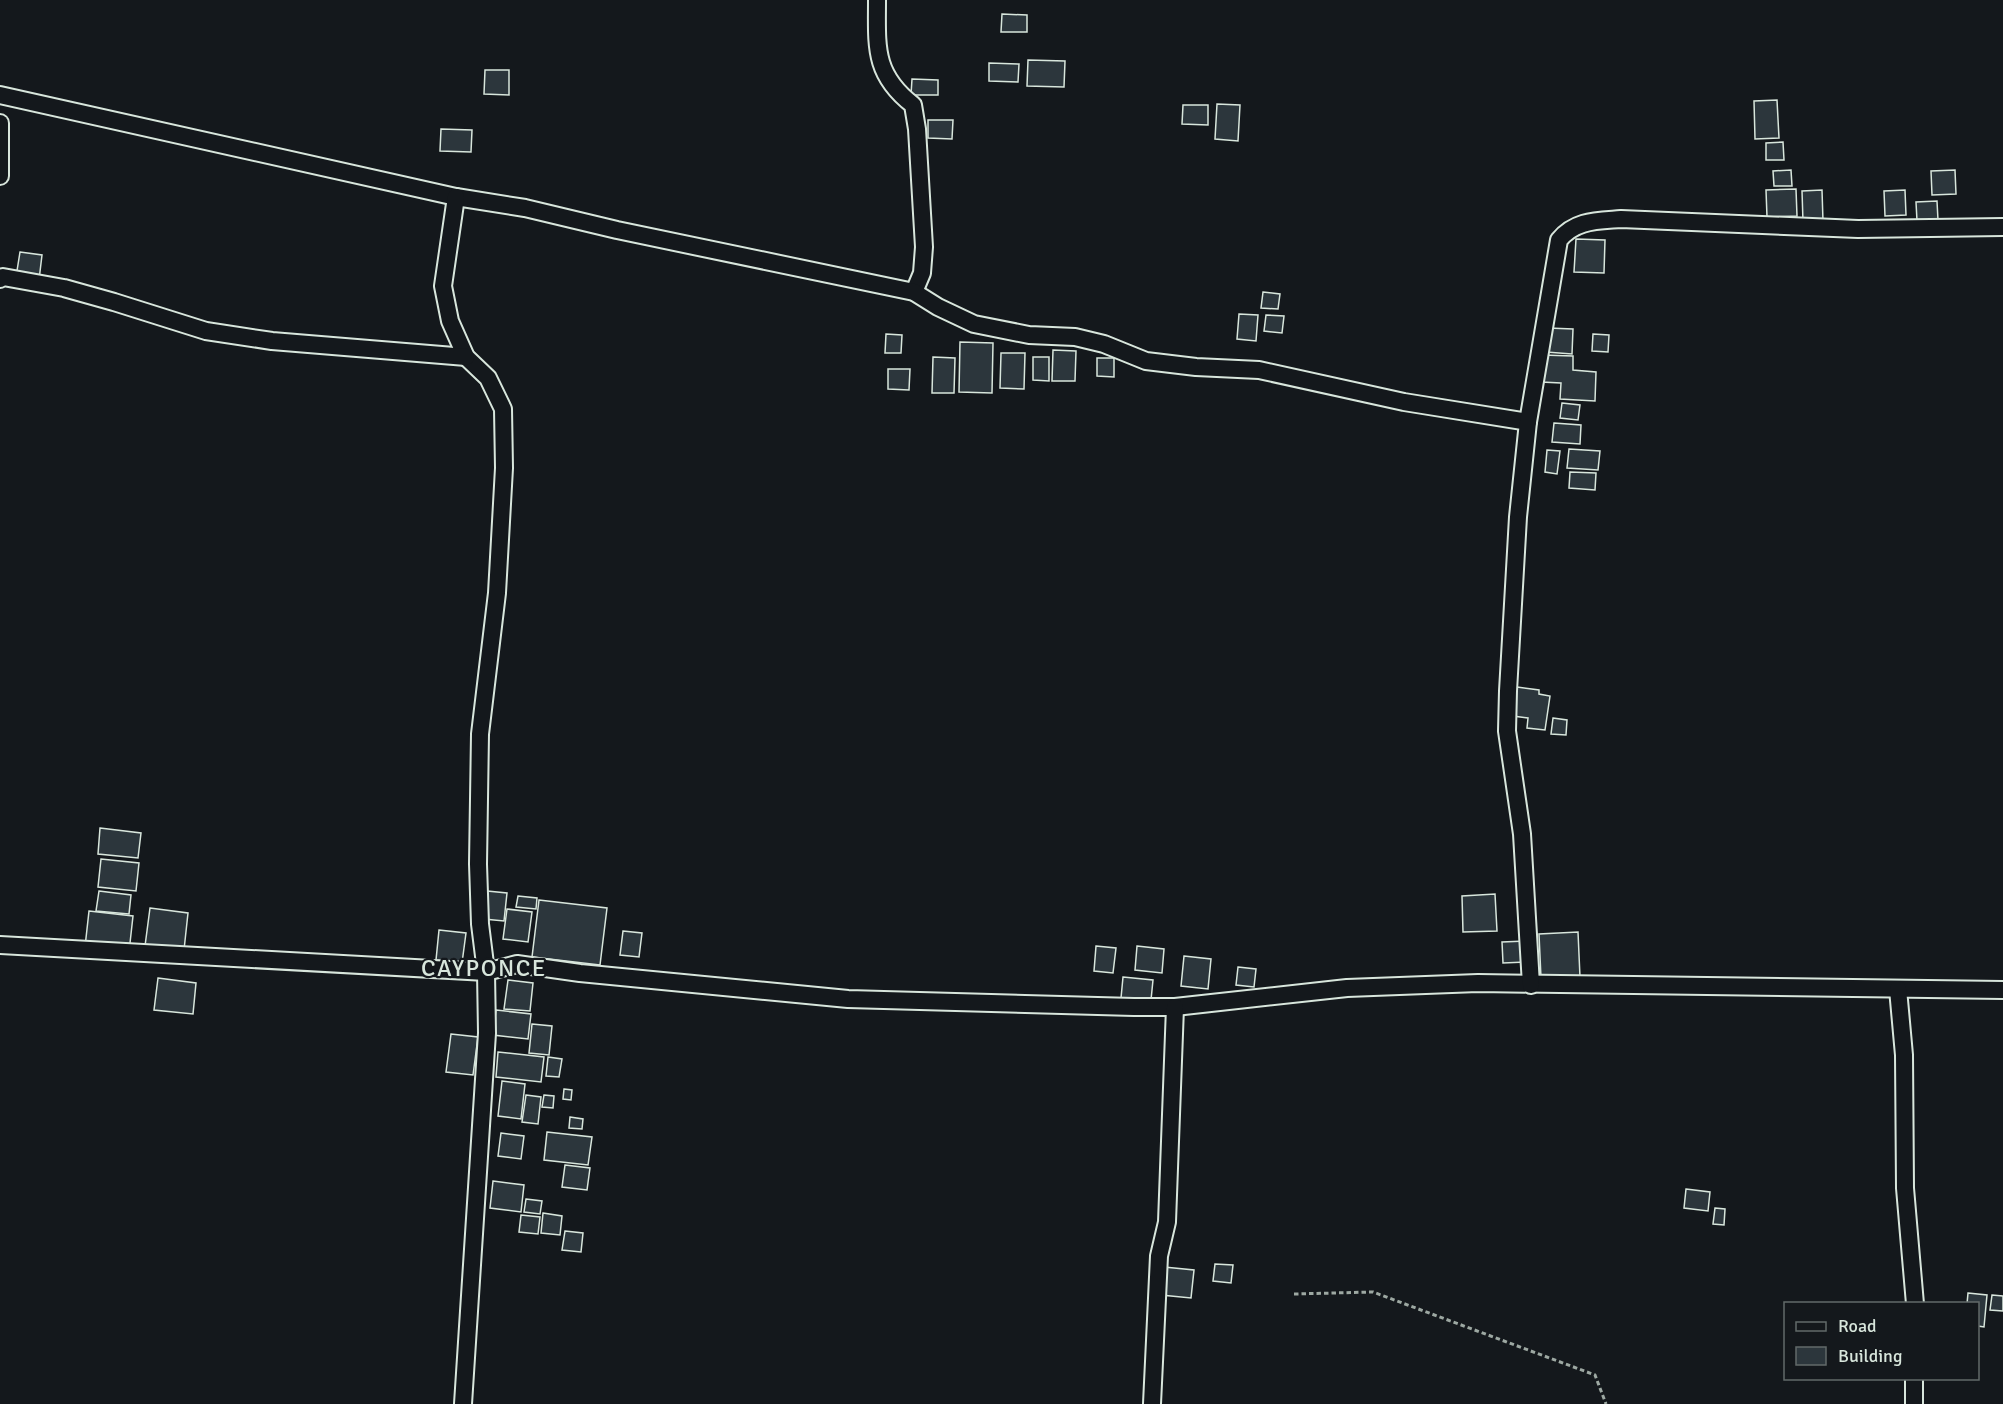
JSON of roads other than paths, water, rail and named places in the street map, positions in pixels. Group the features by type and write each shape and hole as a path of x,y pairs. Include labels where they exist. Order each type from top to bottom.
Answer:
{"street":[{"path":"877,0 878,57 887,78 913,105 917,129 924,247 922,273 914,292"},
{"path":"0,95 456,197 525,208 914,292 938,307 974,324 1029,335 1075,336 1104,344 1146,361 1196,367 1259,370 1404,402 1528,422"},
{"path":"0,123 0,176"},
{"path":"456,197 443,286 450,321 466,357 488,378 503,409 504,468 497,593 480,734 478,864 480,924 486,972 486,1033 463,1404"},
{"path":"1531,985 1522,834 1507,731 1518,517 1528,422 1559,240 1568,230 1590,221 1622,219 1858,229 2003,227"},
{"path":"1,274 64,288 206,331 272,341 466,357"},
{"path":"0,945 486,972 517,964 580,973 848,999 1175,1007 1347,988 1478,983 2003,990"},
{"path":"1898,989 1904,1055 1905,1188 1915,1302"},
{"path":"1152,1404 1159,1256 1167,1222 1175,1007"},
{"path":"1914,1380 1914,1404"}],"district":[{"name":"CAYPONCE","path":"484,968"}]}
